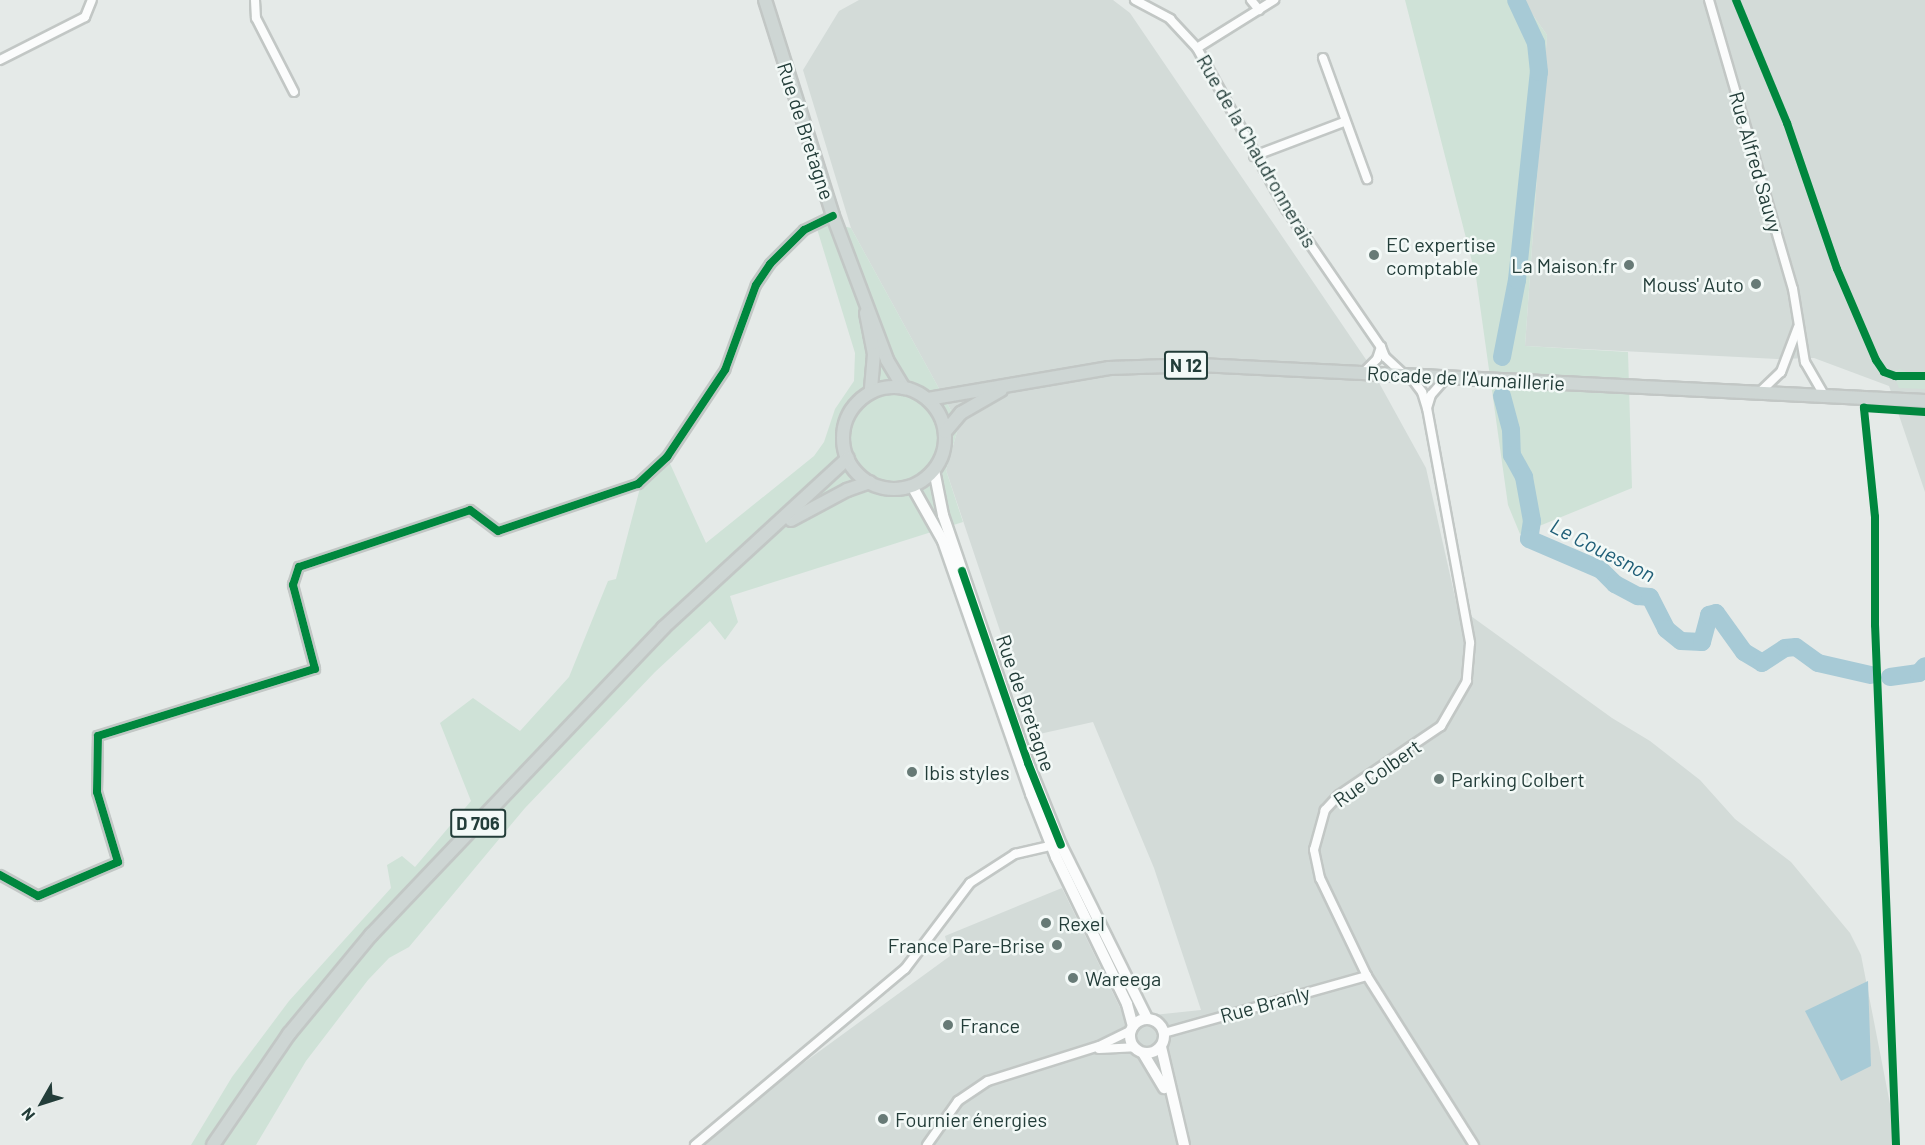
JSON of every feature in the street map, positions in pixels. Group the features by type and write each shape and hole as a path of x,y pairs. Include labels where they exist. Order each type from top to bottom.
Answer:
{"main road":[{"name":"Rue de Bretagne","path":"765,0 833,216 887,360 904,388"},
{"name":"Rue de Bretagne","path":"851,260 874,354 872,392"},
{"name":"Rocade de l'Aumaillerie","path":"928,399 1150,365 1364,372 1925,401"},
{"name":"Rocade de l'Aumaillerie","path":"945,432 961,413 1008,386"},
{"path":"904,388 928,399 939,414 945,432 944,452 934,470 912,486 898,489 870,482 848,458 844,426 855,406 872,392 904,388"},
{"name":"D 706","path":"213,1145 289,1034 371,935 663,628 719,574 774,530 848,458"},
{"name":"Rue de Bretagne","path":"934,470 941,506 962,571 1057,845"},
{"name":"D 706","path":"774,530 847,490 870,482"},
{"name":"Rue de Bretagne","path":"912,486 943,541 1057,845"},
{"path":"1057,845 1100,947 1138,1050 1173,1107"},
{"path":"1057,845 1147,1018 1160,1024 1164,1033 1161,1047 1173,1107 1184,1145"},
{"path":"1100,947 1118,963"},
{"path":"1131,1028 1147,1018"},
{"path":"1138,1050 1161,1047"}],"street":[{"path":"0,60 85,17 92,0"},
{"path":"255,0 256,18 294,93"},
{"path":"1251,0 1259,10"},
{"path":"1197,48 1274,0"},
{"name":"Rue Alfred Sauvy","path":"1709,0 1793,290 1805,362 1825,396"},
{"name":"Rue de la Chaudronnerais","path":"1136,1 1170,19 1197,48 1254,156 1381,347 1385,357 1406,374"},
{"path":"1323,58 1344,122 1367,179"},
{"path":"1254,156 1344,122"},
{"path":"0,875 38,896 118,862 98,792 98,736 315,669 293,585 299,567 470,510 498,531 638,484 667,457 725,370 756,285 770,264 804,230 833,216"},
{"path":"1760,392 1780,372 1799,326"},
{"path":"1364,372 1377,359 1381,347"},
{"name":"Rue Colbert","path":"1406,374 1422,392 1427,408 1471,659 1461,697 1440,726 1339,795 1318,822 1314,850 1320,878 1367,976 1474,1145"},
{"path":"1427,408 1431,395 1447,377"},
{"path":"695,1145 905,969 970,883 1015,854 1057,845"},
{"name":"Rue Branly","path":"1164,1033 1367,976"},
{"path":"927,1145 945,1115 976,1088 1017,1070 1082,1052 1131,1028"},
{"path":"1082,1052 1138,1050"}],"shaded area":[{"path":"859,0 1113,0 1130,13 1367,361 1426,468 1457,606 1612,718 1650,741 1700,780 1735,819 1791,862 1850,933 1861,955 1898,1145 691,1145 950,956 945,936 1062,888 1125,1018 1201,1010 1154,868 1093,722 1035,735 946,470 959,425 851,228 803,70 839,11"},
{"path":"1522,0 1925,0 1925,492 1889,386 1814,358 1777,359 1525,346 1547,35"}],"green space":[{"path":"1405,0 1522,0 1547,35 1525,346 1628,352 1632,488 1520,534 1508,505 1476,277"},
{"path":"814,219 851,228 959,425 946,470 963,522 730,596 738,622 725,640 710,621 655,672 525,808 409,947 389,958 368,980 306,1061 256,1145 191,1145 232,1077 289,1001 391,888 387,865 402,856 415,867 471,801 440,723 473,698 520,731 569,677 608,581 616,579 640,488 652,480 667,457 706,543 814,456 824,442 835,409 854,381 855,353"},
{"path":"1900,369 1925,379 1925,389 1899,388 1893,372"}],"water":[{"path":"1868,981 1871,1066 1841,1081 1805,1011"}],"waterway":[{"name":"Le Couesnon","path":"1502,357 1517,280 1539,72 1536,43 1516,0"},
{"name":"Le Couesnon","path":"1502,396 1511,430 1512,455 1524,477 1532,521 1529,539 1601,570 1615,584 1638,596 1650,597 1666,629 1681,641 1702,642 1709,615 1716,613 1744,652 1762,663 1785,648 1796,647 1818,663 1871,675"},
{"name":"Le Couesnon","path":"1890,677 1919,673 1925,666"}],"cycle path":[{"path":"1736,0 1787,123 1837,269 1876,360 1884,372 1895,376 1925,376"},
{"path":"0,875 38,896 118,862 97,792 98,736 315,669 293,585 299,567 470,510 498,531 638,484 667,457 725,370 756,285 770,264 804,230 833,216"},
{"path":"1896,1145 1875,625 1875,517 1864,408 1925,412"},
{"path":"962,571 1028,763 1061,845"}],"place":[{"name":"EC expertise comptable","path":"1374,255"},
{"name":"La Maison.fr","path":"1629,265"},
{"name":"Mouss' Auto","path":"1756,284"},
{"name":"Ibis styles","path":"912,772"},
{"name":"Parking Colbert","path":"1439,779"},
{"name":"Rexel","path":"1046,923"},
{"name":"France Pare-Brise","path":"1057,945"},
{"name":"Wareega","path":"1073,978"},
{"name":"France","path":"948,1025"},
{"name":"Fournier énergies","path":"883,1119"}]}
